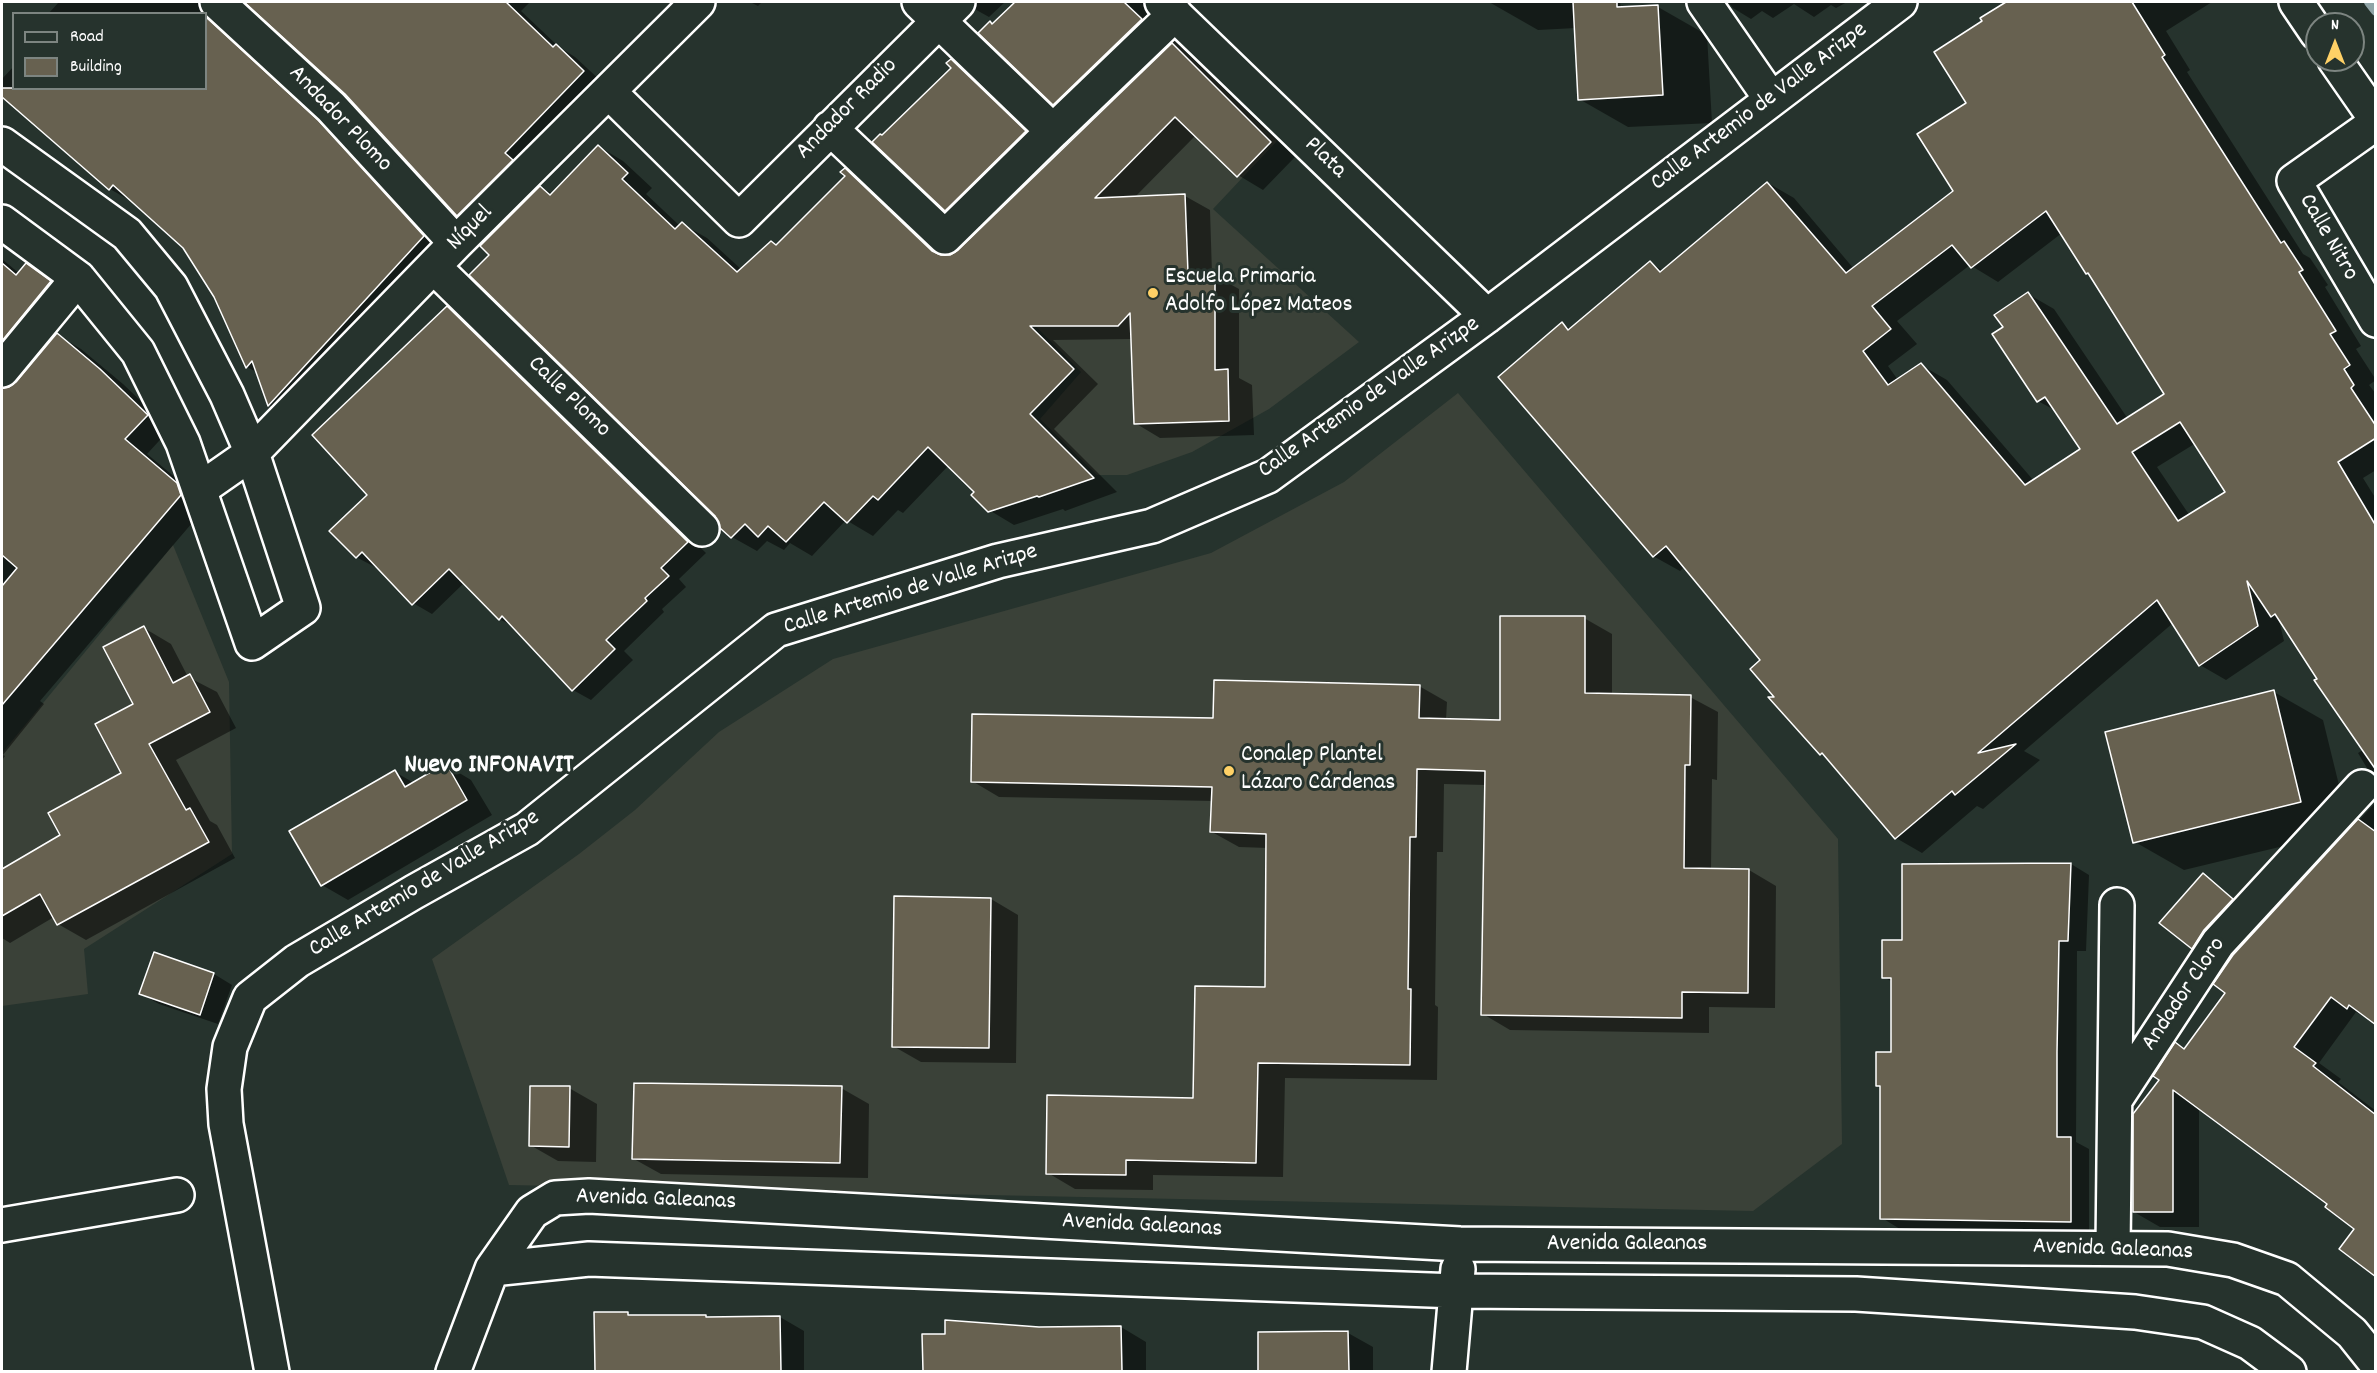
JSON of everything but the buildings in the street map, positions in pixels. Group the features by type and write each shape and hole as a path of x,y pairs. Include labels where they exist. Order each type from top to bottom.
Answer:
{"street":[{"name":"Andador Plomo","path":"217,2 331,107 456,243"},
{"name":"Níquel","path":"199,490 252,453 456,243 698,2"},
{"path":"1704,2 1771,99"},
{"name":"Calle Artemio de Valle Arizpe","path":"272,1371 226,1124 225,1089 230,1047 250,998 297,961 527,829 776,630 998,561 1152,526 1268,476 1487,316 1900,2"},
{"path":"2296,2 2305,15"},
{"name":"Andador Radio","path":"609,92 739,220 830,128 938,8"},
{"path":"938,8 1053,131"},
{"path":"830,128 945,237 1053,131 1168,8"},
{"name":"Plata","path":"1168,8 1487,316"},
{"path":"2344,72 2376,121"},
{"name":"Calle Nitro","path":"2376,121 2294,181 2376,320"},
{"path":"2,144 127,234 171,287 227,394 252,453 303,608 252,643 183,443 138,352 78,278 2,222"},
{"name":"Calle Plomo","path":"434,267 702,529"},
{"path":"2,370 78,278"},
{"name":"Andador Cloro","path":"2115,1100 2218,943 2362,788"},
{"path":"2113,1248 2117,905"},
{"path":"2,1226 177,1195"},
{"name":"Avenida Galeanas","path":"492,1269 532,1212 555,1198 589,1196 1460,1244 2168,1249 2233,1260 2287,1279 2352,1333 2376,1363"},
{"path":"1449,1371 1460,1244"},
{"path":"1856,1294 1857,1248"},
{"name":"Avenida Galeanas","path":"492,1269 589,1259 1457,1291 1856,1294 2135,1312 2203,1322 2250,1343 2289,1371"},
{"path":"453,1371 492,1269"}],"shaded area":[{"name":"Escuela Primaria Adolfo López Mateos","path":"1168,35 1277,141 1213,209 1359,342 1269,409 1192,452 1127,475 1097,475 1040,419 1081,372 954,244"},
{"name":"Conalep Plantel Lázaro Cárdenas","path":"1458,393 1838,839 1842,1144 1753,1211 509,1185 432,959 579,854 635,810 719,732 833,659 1211,553 1344,482"},
{"path":"173,545 229,682 232,854 84,949 88,994 2,1006 2,753"}],"waterway":[{"path":"2369,2 2376,11"}],"place":[{"name":"Escuela Primaria Adolfo López Mateos","path":"1153,293"},
{"name":"Conalep Plantel Lázaro Cárdenas","path":"1229,771"}],"district":[{"name":"Nuevo INFONAVIT","path":"489,767"}]}
